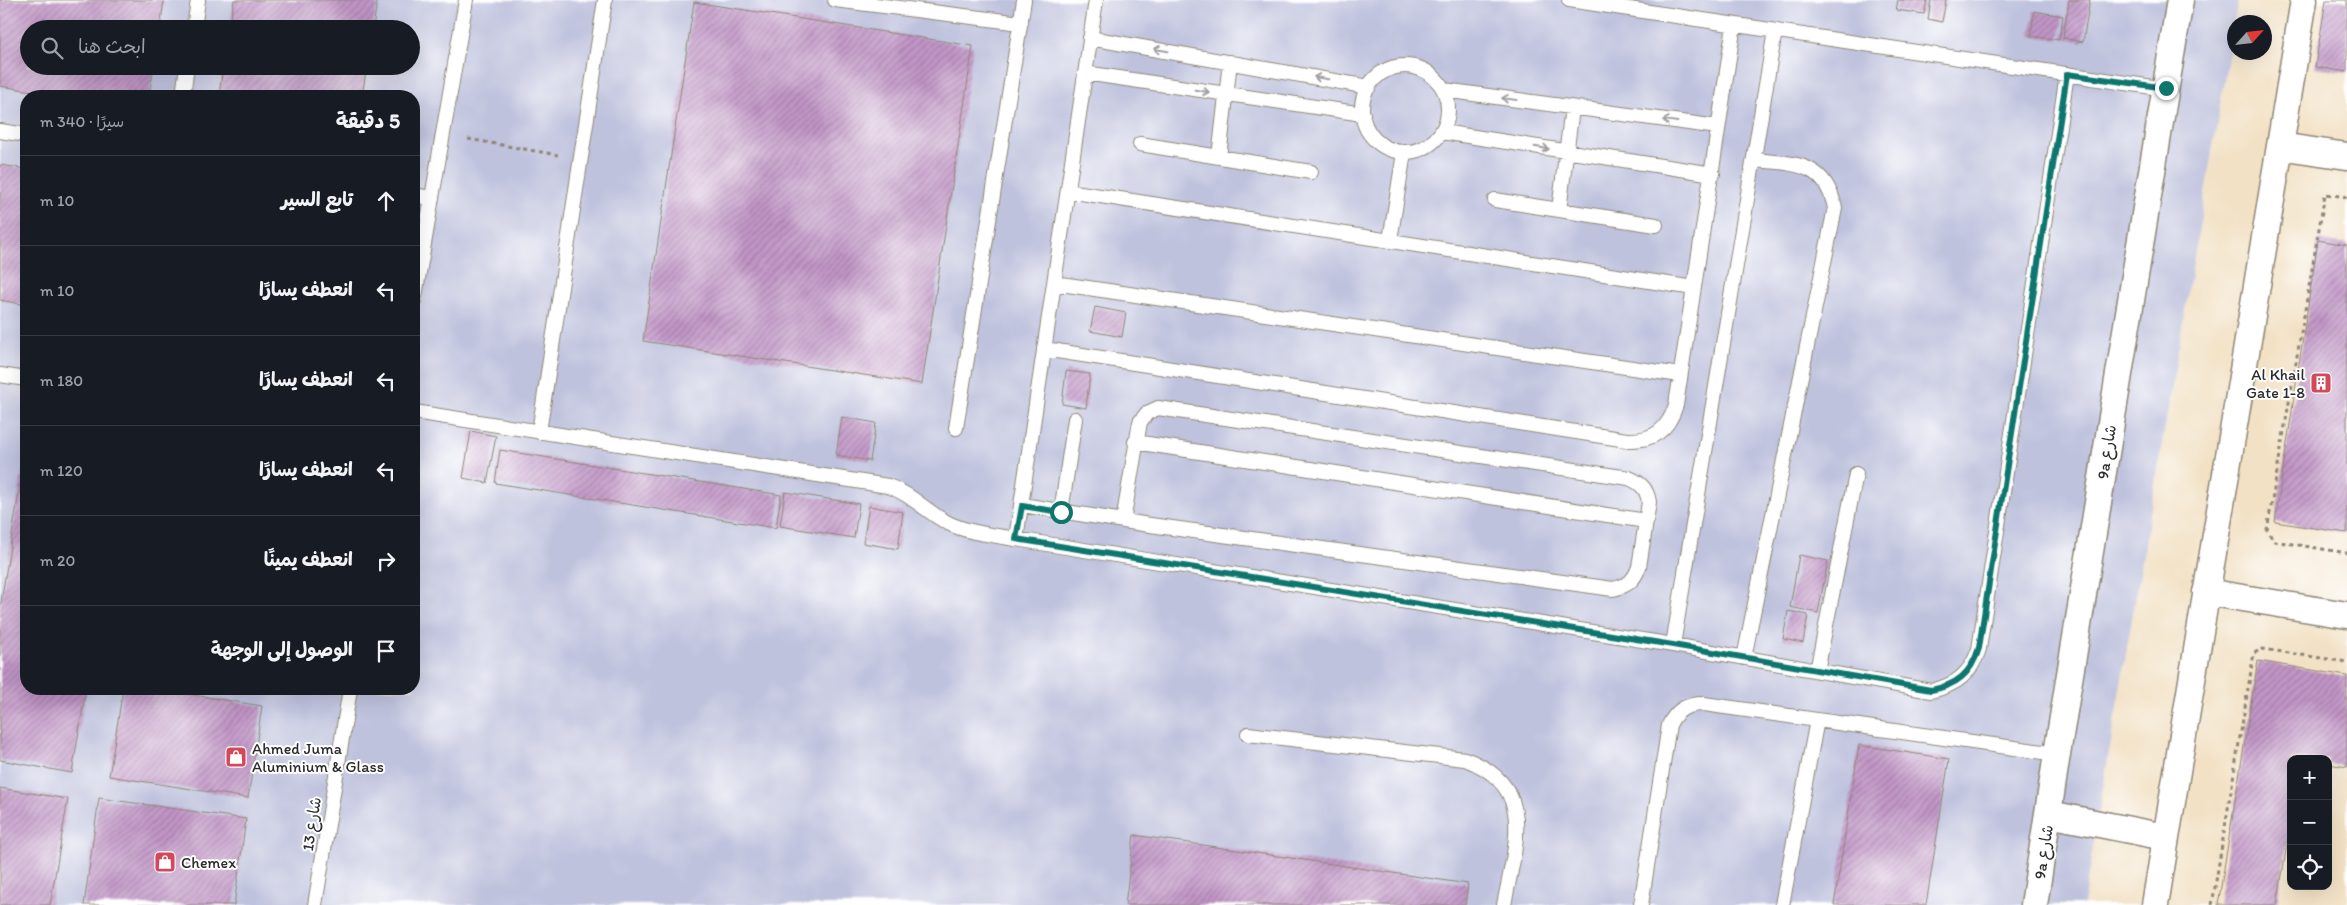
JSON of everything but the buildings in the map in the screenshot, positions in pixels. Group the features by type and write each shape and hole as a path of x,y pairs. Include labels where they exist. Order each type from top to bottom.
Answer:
{"street":[{"name":"9a شارع","path":"2034,905 2180,0"},
{"path":"2155,905 2304,0"},
{"path":"2280,146 2347,156"},
{"path":"2206,592 2347,615"},
{"path":"2049,814 2165,837"}],"lane":[{"path":"195,20 198,0"},
{"path":"420,265 466,0"},
{"path":"539,432 605,0"},
{"path":"835,0 1021,24"},
{"path":"956,428 1024,0"},
{"path":"1016,539 1096,0"},
{"path":"1569,0 2166,88"},
{"path":"1044,349 1627,440 1641,440 1654,437 1664,429 1672,418 1676,405 1713,174 1718,127 1734,25"},
{"path":"1673,645 1775,31"},
{"path":"1090,38 1369,87"},
{"path":"1219,157 1230,62"},
{"path":"1407,66 1422,70 1435,78 1444,90 1448,111 1442,132 1432,144 1419,150 1404,153 1389,149 1376,141 1367,128 1363,114 1365,95 1379,75 1392,68 1407,66"},
{"path":"1085,73 1363,114"},
{"path":"420,413 888,486 910,495 933,515 948,524 1016,539 1673,645 1931,690 1957,682 1975,662 1979,648 2067,74"},
{"path":"183,90 186,75"},
{"path":"1444,90 1718,127"},
{"path":"1559,210 1572,108"},
{"path":"0,131 20,134"},
{"path":"1442,132 1713,174"},
{"path":"1140,144 1311,172"},
{"path":"1390,240 1404,153"},
{"path":"1744,658 1835,208 1833,194 1826,182 1810,169 1800,165 1754,160"},
{"path":"1068,191 1694,288"},
{"path":"420,196 431,198"},
{"path":"1495,200 1656,225"},
{"path":"1054,283 1680,374"},
{"path":"0,375 20,378"},
{"path":"1022,506 1123,521 1613,589 1622,587 1636,576 1648,502 1647,493 1643,486 1629,478 1170,408 1158,408 1147,413 1140,422 1135,442 1123,521"},
{"path":"1061,512 1075,419"},
{"path":"1135,442 1646,521"},
{"path":"1817,671 1856,474"},
{"name":"شارع 13","path":"316,905 349,695"},
{"path":"1640,905 1669,725 1679,710 1687,706 1704,704 2057,754"},
{"path":"1782,905 1816,720"},
{"path":"1248,734 1466,759 1481,765 1496,775 1507,788 1514,803 1518,820 1517,837 1504,905"}],"path":[{"path":"443,135 580,158"},
{"path":"2347,197 2325,194 2267,530 2274,541 2347,553"},
{"path":"2212,905 2254,653 2263,649 2347,662"}],"shaded area":[{"path":"0,0 2238,0 2235,15 2227,15 2228,60 2083,905 0,905"}],"place":[{"name":"Al Khail Gate 1-8","path":"2321,383"},
{"name":"Ahmed Juma Aluminium & Glass","path":"236,757"},
{"name":"Chemex","path":"165,862"}],"route":[{"path":"1061,512 1022,506 1016,539 1673,645 1931,690 1944,688 1957,682 1967,673 1975,662 1979,648 2067,74 2166,88"}]}
